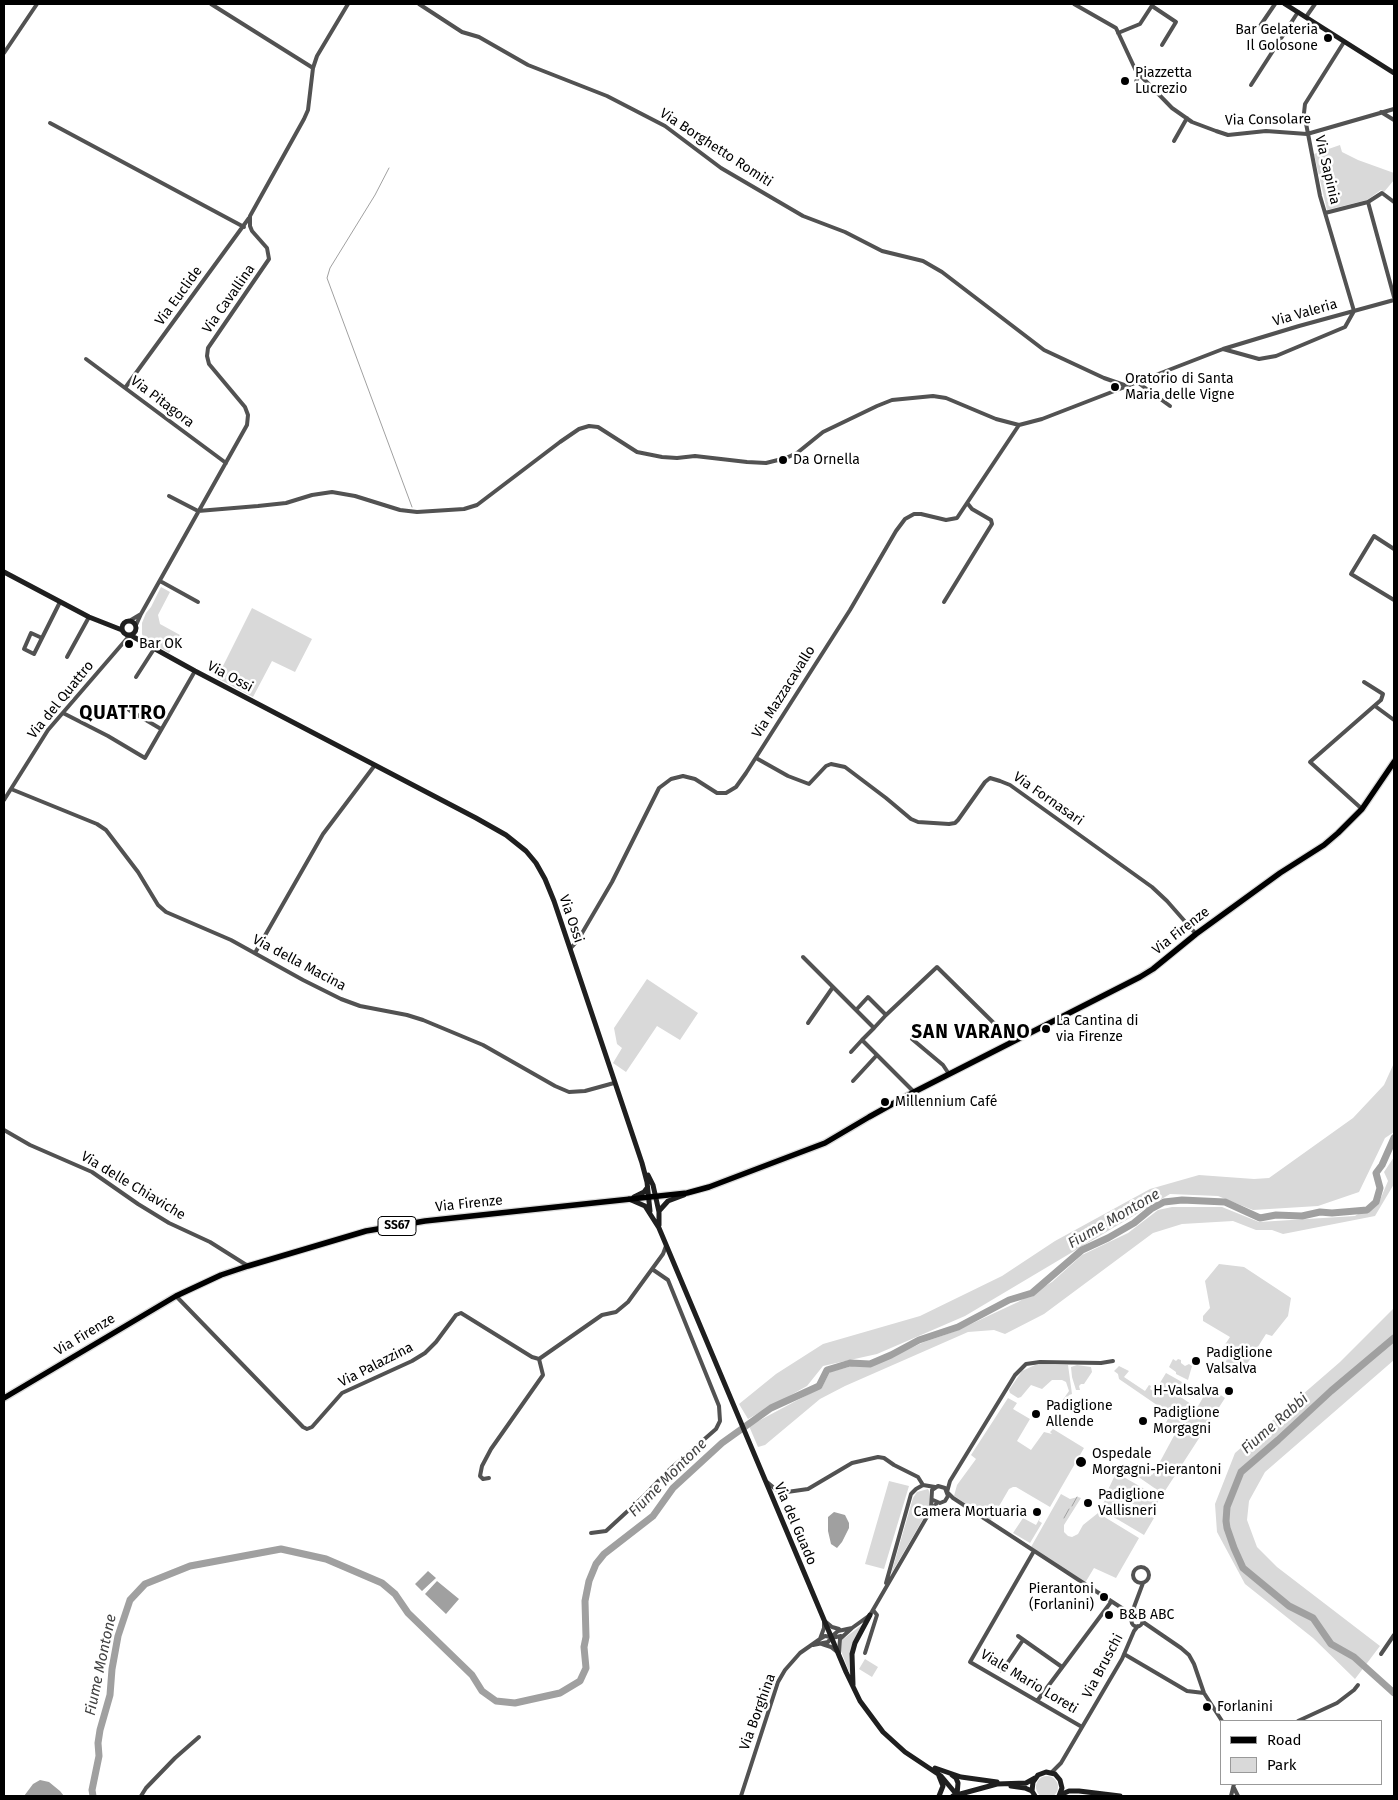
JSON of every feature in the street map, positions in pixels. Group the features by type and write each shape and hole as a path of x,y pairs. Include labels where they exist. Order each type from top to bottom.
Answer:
{"main road":[{"name":"Via Firenze","path":"4,1398 176,1296 221,1275 248,1266 366,1230 687,1193 709,1187 825,1143 869,1116 914,1092 1140,978 1196,934 1324,845 1362,809 1394,762"}],"street":[{"path":"4,53 37,4"},
{"path":"211,4 313,68"},
{"path":"250,216 304,119 310,99 313,68 322,47 348,4"},
{"name":"Via Borghetto Romiti","path":"419,4 462,32 479,37 528,65 607,96 665,126 721,168 804,216 845,232 882,251 923,261 942,272 1044,350 1104,378 1128,386"},
{"name":"Via Consolare","path":"1074,4 1116,28 1139,74 1172,108 1192,122 1228,135 1266,131 1307,134 1394,109"},
{"path":"1260,26 1274,4"},
{"path":"1285,4 1394,73"},
{"path":"1306,17 1315,4"},
{"path":"1118,33 1140,24 1153,5 1176,22 1162,45"},
{"path":"1252,85 1298,12"},
{"name":"Via Sapinia","path":"1344,42 1305,104 1304,113 1320,196 1354,311"},
{"path":"1136,82 1139,74"},
{"path":"1381,112 1394,120"},
{"path":"1174,141 1187,118"},
{"path":"50,123 244,226"},
{"path":"1325,213 1368,202 1382,193 1394,202"},
{"path":"1368,202 1394,299"},
{"name":"Via Euclide","path":"125,388 250,216"},
{"name":"Via Cavallina","path":"136,628 141,614 248,424 245,407 209,364 207,356 208,348 269,260 267,248 252,231 250,216"},
{"name":"Via Valeria","path":"1019,425 1042,419 1223,349 1394,299"},
{"path":"1223,349 1259,359 1276,356 1345,327 1354,311"},
{"name":"Via Pitagora","path":"86,359 226,463"},
{"path":"1137,382 1170,406"},
{"path":"169,496 198,511 277,504 312,494 332,492 355,496 400,510 417,512 464,509 477,505 567,438 588,426 598,427 637,452 662,457 695,456 766,463 786,458 823,432 892,400 933,396 946,398 996,420 1019,425"},
{"name":"Via Mazzacavallo","path":"570,949 578,940 612,882 659,788 671,779 683,776 695,779 717,793 726,793 736,787 850,610 905,519 914,514 946,520 957,518 1019,425"},
{"path":"944,602 992,524 991,520 972,509 968,504"},
{"path":"1394,549 1374,536 1351,574 1394,600"},
{"name":"Via Ossi","path":"4,572 60,602 141,641 506,835 526,851 536,863 545,879 642,1164 656,1197"},
{"path":"160,581 198,602"},
{"path":"42,638 31,633 24,649 34,654 42,638 60,602"},
{"name":"Via Cavallina","path":"131,620 141,614"},
{"path":"67,657 88,616"},
{"path":"108,626 115,626 131,620 141,641"},
{"path":"124,622 122,626 125,633 134,633 136,628"},
{"name":"Via del Quattro","path":"4,800 48,730 122,642 125,633"},
{"path":"136,677 154,649"},
{"path":"63,712 145,758 195,671"},
{"path":"1362,809 1310,762 1381,700 1383,694 1364,682"},
{"path":"1376,706 1394,720"},
{"path":"129,710 161,730"},
{"name":"Via Fornasari","path":"756,758 788,776 809,784 826,766 831,764 844,768 886,798 911,819 918,822 955,823 985,782 990,778 1000,780 1010,785 1152,887 1196,934"},
{"path":"256,953 323,834 375,765"},
{"name":"Via della Macina","path":"11,789 97,824 106,830 138,872 158,905 166,912 231,940 341,999 360,1006 423,1020 483,1045 569,1092 585,1092 614,1083"},
{"path":"803,957 874,1028"},
{"path":"850,1052 937,967 1012,1041"},
{"path":"808,1023 833,987"},
{"path":"856,1010 868,997 886,1015"},
{"path":"912,1039 943,1065 949,1074"},
{"path":"862,1040 914,1092"},
{"path":"853,1081 877,1056"},
{"name":"Via delle Chiaviche","path":"4,1130 92,1172 161,1218 210,1242 248,1266"},
{"path":"629,1199 639,1195 650,1186 660,1192 687,1193"},
{"name":"Via Ossi","path":"648,1198 650,1186"},
{"path":"658,1212 668,1201 687,1193"},
{"name":"Via del Guado","path":"656,1197 659,1228"},
{"name":"Via del Guado","path":"648,1198 650,1211 659,1228 854,1688 871,1718 883,1732 905,1752 936,1772 955,1795"},
{"path":"629,1199 640,1202 650,1211"},
{"path":"489,1478 483,1479 480,1476 482,1466 501,1434 542,1375 539,1360 602,1315 616,1312 628,1302 663,1254 666,1246"},
{"path":"591,1534 606,1531 668,1471 716,1429 720,1421 719,1406 668,1280 652,1270"},
{"name":"Via Palazzina","path":"176,1296 303,1427 307,1428 312,1427 342,1393 412,1361 425,1353 456,1316 461,1313 539,1360"},
{"path":"854,1688 852,1654 855,1644 885,1588 931,1510 937,1503 943,1502 949,1484 1015,1375 1026,1364 1040,1362 1101,1363 1113,1361"},
{"path":"765,1479 780,1493 808,1489 852,1463 878,1456 918,1478 925,1485 933,1489"},
{"path":"885,1588 911,1494 916,1488 925,1485"},
{"path":"931,1510 933,1500 931,1495 933,1489 938,1486 953,1498 1128,1612 1138,1626"},
{"path":"933,1500 937,1503"},
{"name":"Viale Mario Loreti","path":"1034,1551 970,1662 1082,1727"},
{"path":"1134,1631 1135,1606 1143,1583 1148,1579 1149,1574 1146,1567 1142,1566 1136,1568 1134,1573 1134,1578 1138,1583 1139,1594"},
{"path":"1138,1583 1143,1583"},
{"path":"1037,1702 1111,1602"},
{"path":"865,1653 877,1615 874,1610"},
{"path":"839,1655 839,1644 844,1635 870,1615"},
{"path":"1134,1618 1142,1618 1143,1622 1186,1651 1194,1664 1204,1693 1221,1720"},
{"path":"824,1621 832,1627 842,1630"},
{"path":"820,1638 824,1628 824,1621"},
{"name":"Via Bruschi","path":"1051,1773 1061,1763 1124,1654 1134,1631 1143,1622"},
{"path":"831,1637 834,1633 852,1628"},
{"path":"820,1638 844,1635"},
{"path":"1380,1654 1394,1635"},
{"path":"1018,1636 1062,1667"},
{"name":"Via Borghina","path":"811,1646 828,1642 831,1637"},
{"name":"Via Borghina","path":"741,1796 778,1682 800,1653 820,1638"},
{"path":"1002,1671 1022,1640"},
{"path":"821,1644 831,1647 839,1655"},
{"path":"1124,1654 1187,1691 1204,1693"},
{"path":"1194,1692 1200,1685"},
{"path":"1300,1720 1337,1703 1358,1685"},
{"path":"141,1796 146,1788 175,1758 199,1737"},
{"name":"Via Bruschi","path":"1058,1777 1061,1763"},
{"path":"928,1766 969,1779 1003,1783 1026,1783 1042,1773 1051,1773 1058,1777 1062,1784 1060,1796"},
{"path":"936,1772 943,1786 938,1796"},
{"path":"947,1772 956,1778 958,1783 955,1795 1003,1783"},
{"path":"1034,1794 1032,1787 1035,1778"},
{"path":"1062,1784 1086,1792"},
{"path":"1231,1796 1234,1785"},
{"path":"1234,1785 1238,1796"},
{"path":"986,1787 1013,1786 1025,1788 1034,1794"},
{"path":"1060,1796 1069,1792 1120,1796"}],"green space":[{"path":"1340,145 1342,152 1394,173 1394,180 1384,192 1381,190 1367,200 1327,210 1314,154"},
{"path":"161,587 170,592 158,615 160,624 180,635 169,653 144,638 142,634 142,623 146,613"},
{"path":"252,608 312,639 295,672 272,661 253,697 217,678"},
{"path":"647,979 698,1013 680,1040 657,1026 626,1072 613,1063 622,1048 617,1044 614,1028"},
{"path":"1394,1063 1394,1132 1385,1138 1359,1192 1318,1206 1253,1210 1218,1196 1170,1194 965,1316 877,1354 823,1366 807,1386 748,1419 739,1404 776,1374 823,1344 920,1316 1002,1276 1055,1241 1150,1189 1199,1175 1254,1179 1269,1178 1353,1118 1384,1085"},
{"path":"1394,1157 1394,1184 1375,1216 1283,1234 1272,1230 1256,1230 1233,1221 1182,1224 1153,1233 1044,1314 1005,1334 994,1330 968,1332 845,1386 820,1399 765,1445 758,1447 749,1426 822,1387 830,1372 852,1366 872,1366 924,1342 956,1331 1018,1302 1052,1282 1082,1255 1128,1233 1158,1210 1172,1207 1222,1207 1259,1222 1355,1216 1380,1200 1388,1181 1384,1172"},
{"path":"1219,1264 1244,1267 1291,1298 1288,1316 1272,1336 1266,1334 1242,1372 1226,1362 1228,1354 1222,1349 1230,1337 1203,1321 1203,1316 1210,1308 1205,1281"},
{"path":"1394,1308 1394,1360 1265,1472 1249,1501 1247,1520 1257,1547 1277,1567 1380,1646 1355,1679 1313,1638 1245,1584 1217,1532 1215,1504 1235,1453 1340,1362"},
{"path":"1173,1359 1176,1361 1178,1359 1181,1360 1181,1363 1185,1366 1189,1364 1192,1366 1188,1380 1176,1374 1169,1367"},
{"path":"1035,1365 1068,1365 1072,1394 1069,1395 1058,1413 1055,1411 1069,1391 1066,1382 1062,1380 1052,1380 1042,1389 1031,1385 1018,1398 1010,1393 1009,1390 1022,1371"},
{"path":"1077,1365 1091,1367 1092,1372 1084,1384 1079,1386 1080,1390 1076,1390 1072,1377 1071,1367"},
{"path":"1119,1366 1129,1371 1124,1377 1145,1391 1149,1385 1151,1386 1150,1389 1156,1393 1166,1373 1182,1382 1181,1385 1178,1384 1173,1392 1197,1408 1209,1387 1225,1398 1163,1494 1127,1469 1130,1466 1143,1475 1146,1471 1152,1475 1176,1432 1165,1425 1170,1414 1119,1379 1118,1374 1114,1371"},
{"path":"1008,1398 1017,1403 1013,1409 1030,1419 1017,1441 1031,1450 1044,1432 1052,1434 1050,1432 1053,1429 1084,1448 1050,1507 1013,1487 1009,1489 991,1520 954,1496 957,1485 976,1459 971,1455"},
{"path":"1115,1475 1122,1476 1160,1498 1151,1514 1108,1490"},
{"path":"889,1481 909,1486 884,1569 865,1564"},
{"path":"928,1489 930,1507 891,1574 913,1498 917,1492"},
{"path":"1109,1493 1154,1518 1144,1535 1100,1509"},
{"path":"1061,1494 1070,1499 1081,1498 1064,1525 1064,1532 1068,1536 1072,1537 1078,1534 1083,1525 1098,1513 1139,1538 1116,1578 1094,1568 1085,1583 1031,1547"},
{"path":"1041,1516 1039,1521 1042,1523 1030,1543 1013,1533 1023,1518 1036,1525"},
{"path":"863,1624 850,1655 850,1674 841,1651 842,1640"},
{"path":"865,1659 878,1667 872,1677 859,1669"},
{"path":"1047,1776 1055,1779 1058,1787 1055,1795 1047,1798 1039,1795 1036,1787 1039,1779"}],"shaded area":[{"path":"834,1512 845,1515 849,1523 849,1528 837,1548 831,1544 828,1531 828,1517"},
{"path":"428,1571 436,1578 422,1591 415,1584"},
{"path":"437,1581 459,1599 446,1614 425,1594"},
{"path":"40,1780 49,1782 64,1796 24,1796 33,1784"}],"waterway":[{"path":"389,168 375,195 330,268 327,278 412,507"},
{"name":"Fiume Montone","path":"93,1796 92,1790 99,1756 100,1730 110,1695 112,1669 118,1636 130,1600 145,1584 190,1566 281,1549 326,1559 382,1583 395,1594 408,1613 472,1675 482,1691 496,1701 515,1703 560,1693 580,1681 586,1668 584,1647 586,1637 585,1601 589,1581 596,1564 604,1554 653,1516 673,1488 722,1443 771,1408 819,1386 827,1370 850,1363 870,1364 919,1340 958,1327 1009,1300 1032,1293 1082,1250 1134,1223 1151,1209 1164,1202 1182,1200 1225,1202 1260,1218 1276,1215 1302,1216 1320,1212 1332,1213 1367,1210 1376,1202 1380,1188 1376,1173 1382,1165 1394,1138"},
{"name":"Fiume Rabbi","path":"1394,1338 1331,1391 1241,1472 1227,1507 1226,1521 1234,1548 1243,1568 1289,1606 1313,1618 1331,1644 1354,1657 1394,1693"},
{"path":"1072,1506 1077,1497"},
{"path":"1064,1518 1069,1509"}],"place":[{"name":"Bar Gelateria Il Golosone","path":"1328,38"},
{"name":"Piazzetta Lucrezio","path":"1125,81"},
{"name":"Oratorio di Santa Maria delle Vigne","path":"1115,387"},
{"name":"Da Ornella","path":"783,460"},
{"name":"Bar OK","path":"129,644"},
{"name":"La Cantina di via Firenze","path":"1046,1029"},
{"name":"Millennium Café","path":"885,1102"},
{"name":"Padiglione Valsalva","path":"1196,1361"},
{"name":"H-Valsalva","path":"1229,1391"},
{"name":"Padiglione Allende","path":"1036,1414"},
{"name":"Padiglione Morgagni","path":"1143,1421"},
{"name":"Ospedale Morgagni-Pierantoni","path":"1081,1462"},
{"name":"Padiglione Vallisneri","path":"1088,1503"},
{"name":"Camera Mortuaria","path":"1037,1512"},
{"name":"Pierantoni (Forlanini)","path":"1104,1597"},
{"name":"B&B ABC","path":"1109,1615"},
{"name":"Forlanini","path":"1207,1707"}],"district":[{"name":"QUATTRO","path":"123,714"},
{"name":"SAN VARANO","path":"971,1033"}]}
